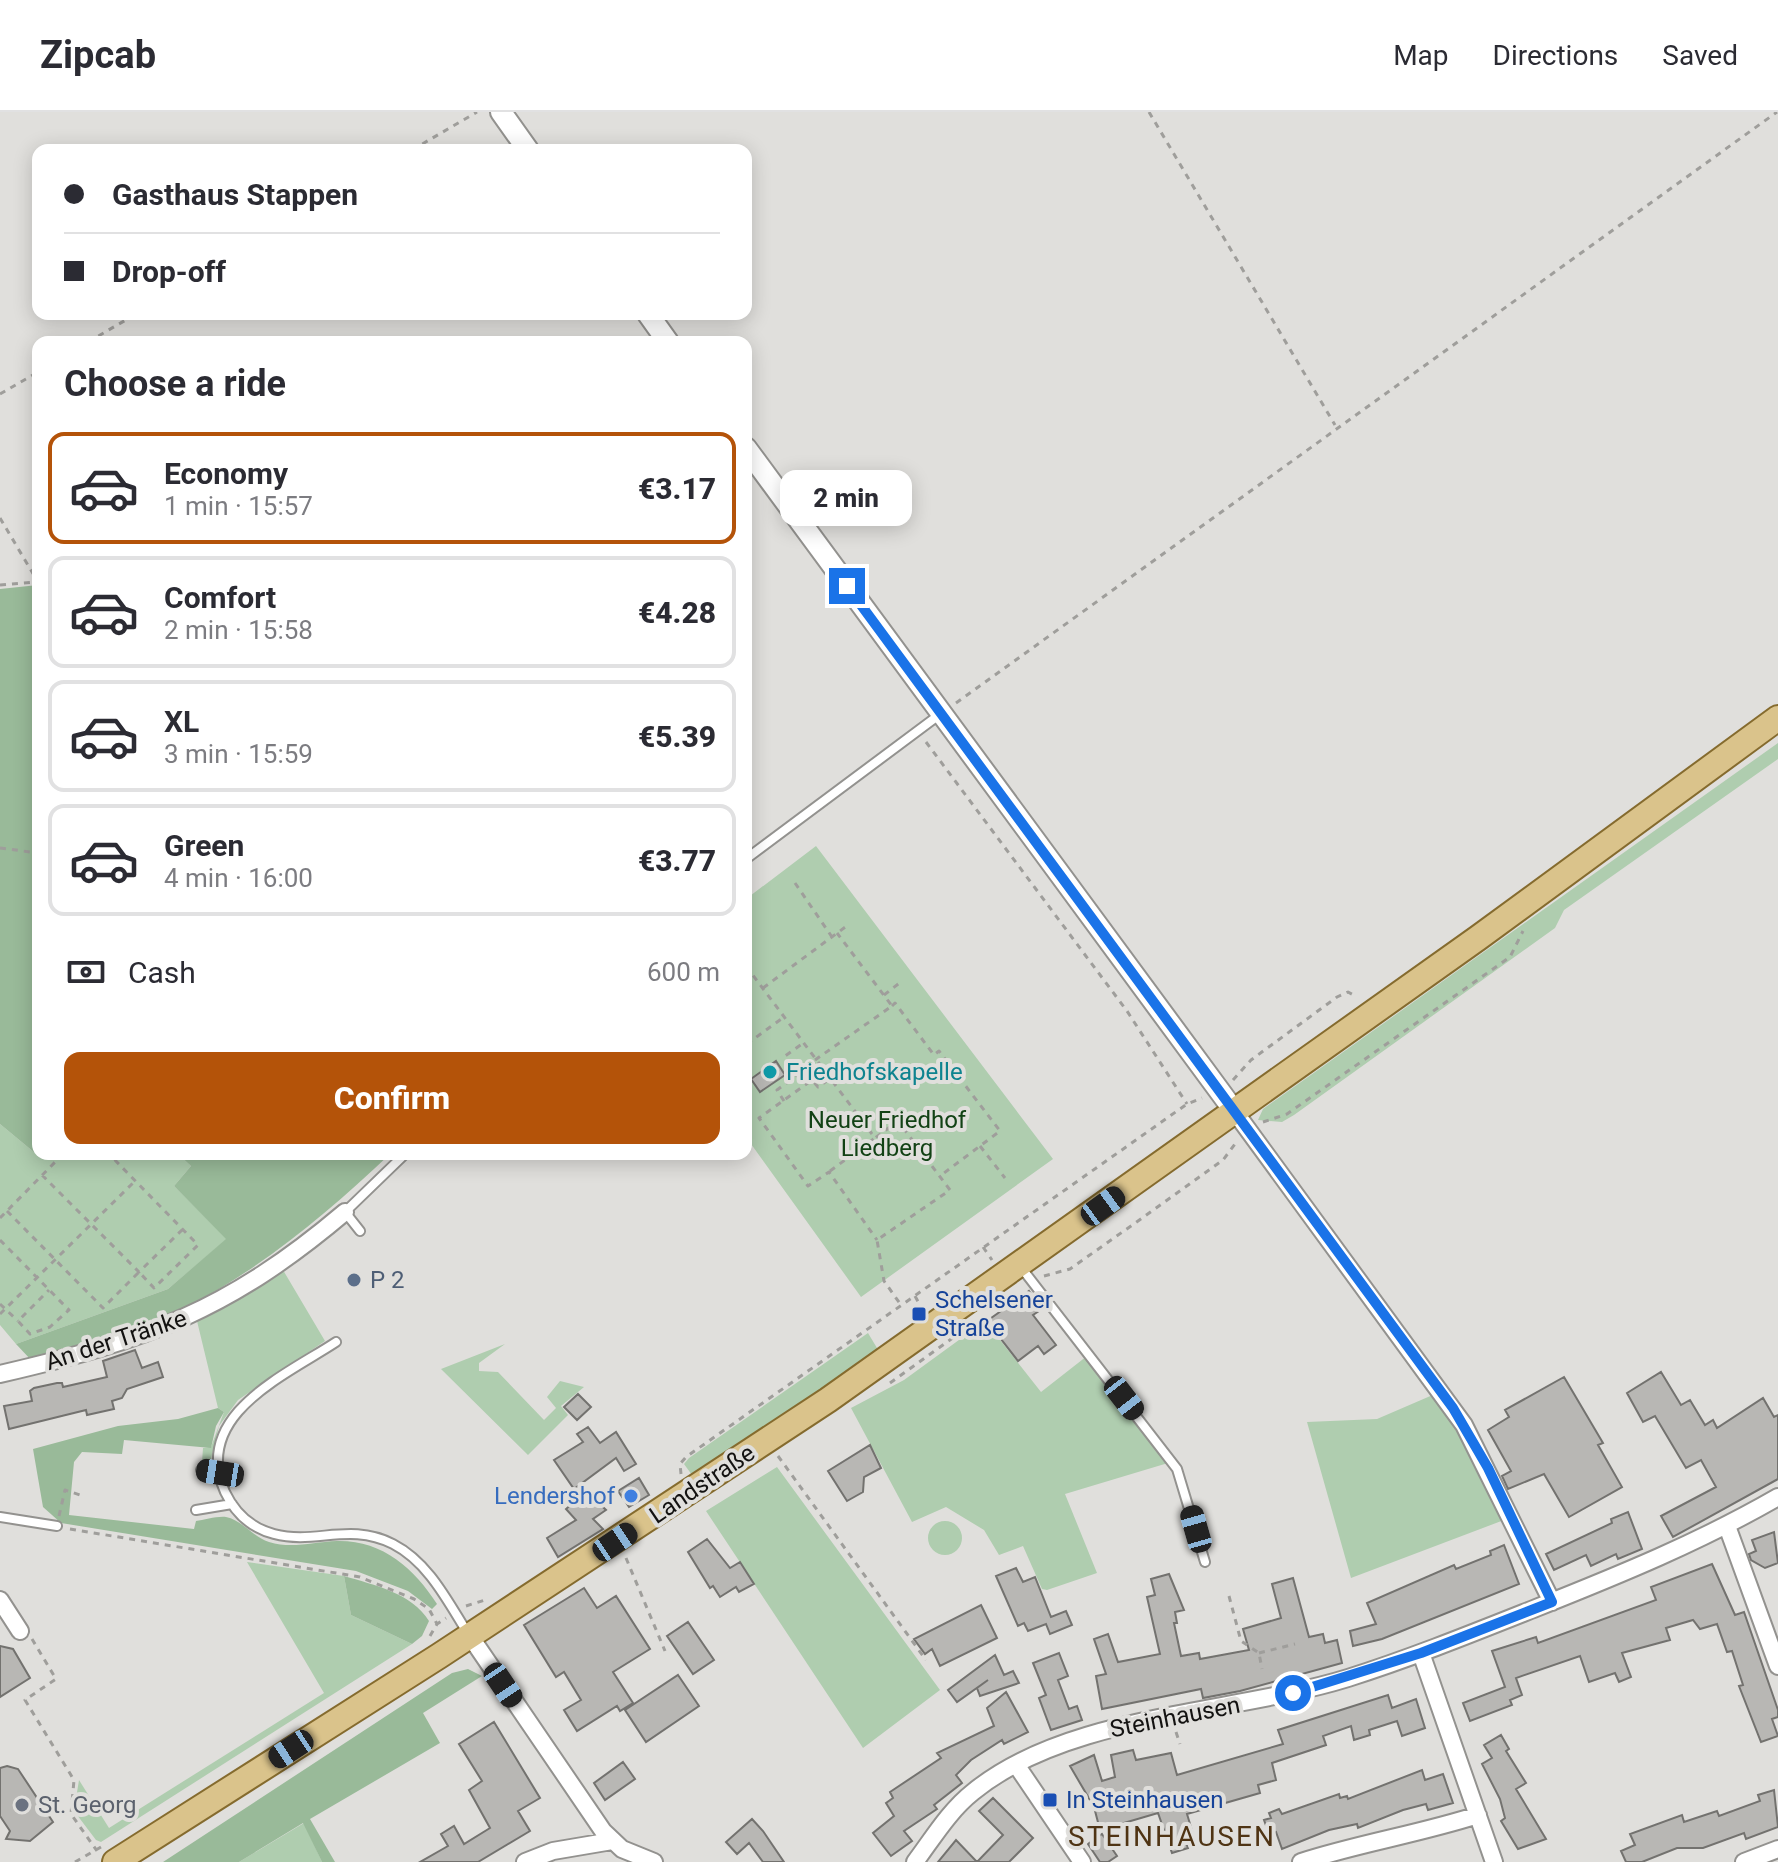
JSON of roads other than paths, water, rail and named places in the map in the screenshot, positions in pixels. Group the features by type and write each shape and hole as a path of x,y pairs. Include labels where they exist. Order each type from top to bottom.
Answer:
{"main road":[{"name":"Landstraße","path":"115,1862 470,1636 767,1440 1235,1112 1778,718"}],"street":[{"path":"501,112 524,144"},
{"path":"752,456 1464,1425 1552,1602"},
{"name":"An der Tränke","path":"0,1374 135,1339 195,1315 239,1292 282,1264 345,1212"},
{"name":"Steinhausen","path":"915,1862 959,1803 987,1782 1017,1766 1113,1728 1293,1693 1421,1653 1552,1602 1727,1526 1778,1497"},
{"path":"1727,1526 1778,1666"},
{"path":"0,1600 20,1631"},
{"path":"470,1636 612,1841 632,1855 654,1862"},
{"path":"1421,1653 1494,1862"},
{"path":"1017,1766 1082,1862"},
{"path":"1301,1862 1364,1841 1421,1833 1478,1815"},
{"path":"525,1862 553,1851 612,1841"},
{"path":"1744,1862 1778,1849"}],"lane":[{"path":"752,854 940,714"},
{"path":"360,1231 345,1212 399,1160"},
{"path":"1020,1265 1177,1469 1205,1562"},
{"path":"336,1342 239,1408 222,1437 220,1473 232,1504 251,1525 272,1534 296,1537 351,1532 393,1544 422,1566 470,1636"},
{"path":"201,1470 220,1473"},
{"path":"196,1510 232,1504"},
{"path":"0,1517 57,1526"}],"place":[{"name":"Friedhofskapelle","path":"770,1072"},
{"name":"P 2","path":"354,1280"},
{"name":"Schelsener Straße","path":"919,1314"},
{"name":"Lendershof","path":"631,1496"},
{"name":"In Steinhausen","path":"1050,1800"},
{"name":"St. Georg","path":"22,1805"}],"district":[{"name":"STEINHAUSEN","path":"1172,1836"}],"park label":[{"name":"Neuer Friedhof Liedberg","path":"887,1134"}]}
